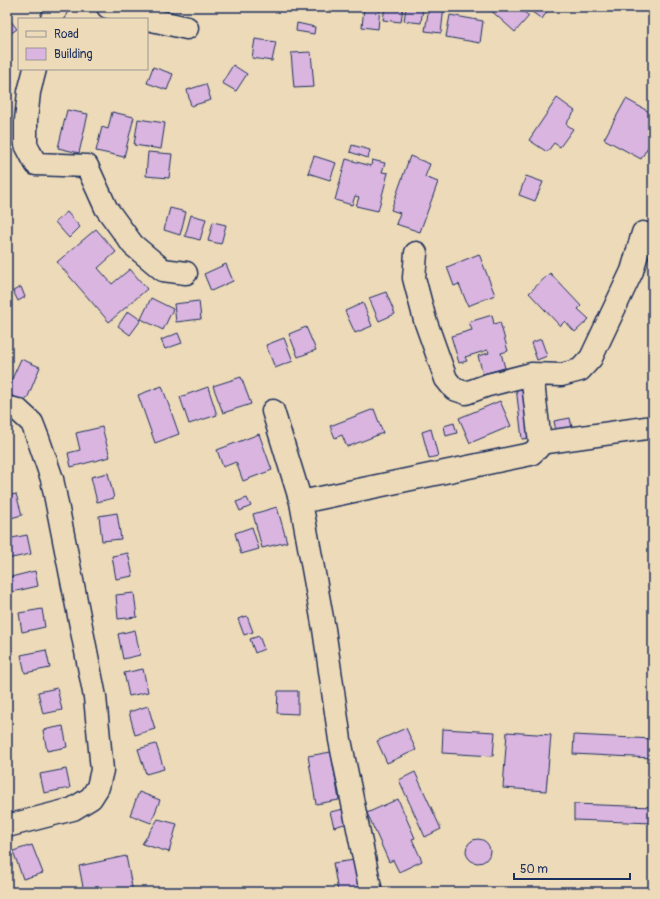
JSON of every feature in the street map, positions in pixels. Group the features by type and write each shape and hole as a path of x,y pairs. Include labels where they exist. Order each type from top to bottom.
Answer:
{"street":[{"path":"52,18 57,7"},
{"path":"108,7 145,18"},
{"path":"148,19 187,28"},
{"path":"35,70 29,92 26,120 26,145 36,164 88,166 106,208 133,245 163,270 186,273"},
{"path":"416,253 414,278 426,320 446,379 454,389 466,393 488,385 532,374 561,375 580,370 591,358 632,271 643,233"},
{"path":"301,502 531,454 538,448 540,443 532,374"},
{"path":"7,407 18,410 32,423 52,479 95,697 102,770 98,787 91,798 73,808 7,826"},
{"path":"273,411 301,502 324,629 340,740 371,892"},
{"path":"540,443 653,427"}],"building":[{"path":"364,7 380,7 378,29 362,27"},
{"path":"385,7 403,7 401,22 383,20"},
{"path":"406,7 423,7 421,23 404,21"},
{"path":"429,7 444,7 441,33 425,31"},
{"path":"487,7 518,7 529,16 515,32"},
{"path":"525,7 550,7 542,19"},
{"path":"450,15 483,21 480,43 446,37"},
{"path":"7,16 17,29 7,36"},
{"path":"297,23 315,27 314,34 296,31"},
{"path":"255,39 276,42 272,61 252,58"},
{"path":"311,52 314,87 294,88 291,53"},
{"path":"233,65 247,74 236,91 222,83"},
{"path":"153,67 173,74 167,90 147,83"},
{"path":"206,84 211,100 191,106 187,90"},
{"path":"557,98 575,111 566,124 573,129 560,147 554,143 547,152 529,140"},
{"path":"626,99 653,114 653,138 641,159 604,139"},
{"path":"67,110 88,114 79,153 58,148"},
{"path":"112,112 134,117 124,157 96,151 102,127 108,129"},
{"path":"138,119 165,123 161,149 134,145"},
{"path":"352,145 370,150 368,158 350,152"},
{"path":"148,152 172,154 169,178 146,176"},
{"path":"314,156 336,163 330,180 308,173"},
{"path":"410,156 430,164 425,177 438,182 420,232 396,224 400,213 391,210"},
{"path":"346,159 371,166 372,160 385,163 382,172 388,173 378,211 356,206 359,197 355,196 352,205 335,200"},
{"path":"526,176 543,182 535,201 519,195"},
{"path":"170,208 186,212 180,235 164,230"},
{"path":"67,212 80,227 69,238 55,222"},
{"path":"191,215 206,219 200,240 185,236"},
{"path":"213,222 226,225 221,244 208,241"},
{"path":"96,229 116,252 98,268 112,284 130,269 147,289 109,322 57,262"},
{"path":"479,254 495,295 468,306 459,284 454,286 447,267"},
{"path":"226,264 233,281 211,291 204,274"},
{"path":"550,273 581,306 578,309 589,319 575,332 565,321 560,326 529,293"},
{"path":"21,287 25,297 18,301 13,291"},
{"path":"386,292 395,314 379,321 369,298"},
{"path":"151,298 173,309 163,330 141,319"},
{"path":"199,301 201,319 176,322 174,304"},
{"path":"363,303 372,326 355,333 345,311"},
{"path":"128,311 141,320 130,335 118,326"},
{"path":"492,315 494,324 500,322 508,351 501,353 505,368 483,374 478,356 489,353 488,350 465,357 467,361 459,363 451,336 472,330 469,322"},
{"path":"306,327 316,350 298,357 289,334"},
{"path":"178,333 182,343 165,349 161,340"},
{"path":"284,338 293,361 275,368 266,345"},
{"path":"541,339 547,356 537,360 531,343"},
{"path":"21,359 40,367 27,399 7,398 7,390"},
{"path":"241,377 251,404 223,413 213,386"},
{"path":"162,386 179,434 155,443 138,395"},
{"path":"526,386 532,438 522,439 516,387"},
{"path":"208,387 217,415 189,424 180,397"},
{"path":"500,401 511,426 470,443 459,418"},
{"path":"374,409 383,433 347,447 342,435 335,438 330,426"},
{"path":"570,418 573,433 557,436 554,421"},
{"path":"454,423 457,433 446,436 444,426"},
{"path":"102,427 110,457 71,467 68,453 80,450 76,433"},
{"path":"431,429 438,456 429,458 422,432"},
{"path":"259,434 272,470 243,481 236,462 223,467 217,450"},
{"path":"108,473 114,498 97,502 91,477"},
{"path":"16,494 22,515 7,519 7,496"},
{"path":"247,498 251,506 240,511 236,502"},
{"path":"277,507 287,542 262,548 253,514"},
{"path":"117,513 121,539 102,541 99,516"},
{"path":"252,527 259,549 241,554 235,533"},
{"path":"27,535 31,554 7,559 7,539"},
{"path":"128,553 133,576 116,579 112,556"},
{"path":"35,571 38,586 8,593 7,578"},
{"path":"134,593 137,617 118,619 116,595"},
{"path":"42,609 45,627 22,632 19,613"},
{"path":"247,616 253,632 244,635 238,619"},
{"path":"135,630 140,655 123,659 118,634"},
{"path":"259,636 264,649 255,653 250,639"},
{"path":"46,650 50,668 25,673 21,655"},
{"path":"143,669 148,692 129,696 124,673"},
{"path":"57,688 62,710 43,714 38,692"},
{"path":"278,691 298,691 298,714 277,713"},
{"path":"148,706 155,729 135,735 129,712"},
{"path":"63,726 67,747 47,751 43,730"},
{"path":"406,728 416,750 387,763 377,741"},
{"path":"443,729 495,732 493,756 442,753"},
{"path":"507,732 551,735 546,791 503,788"},
{"path":"574,735 653,739 653,758 573,754"},
{"path":"156,744 164,769 146,774 138,749"},
{"path":"331,752 339,800 316,804 308,756"},
{"path":"66,769 70,788 44,793 40,774"},
{"path":"415,772 441,829 425,837 399,780"},
{"path":"139,792 160,800 151,823 130,815"},
{"path":"398,799 415,838 412,839 422,861 399,872 393,860 389,862 367,813"},
{"path":"574,804 653,807 653,823 574,820"},
{"path":"344,809 348,823 334,827 330,812"},
{"path":"158,819 177,824 169,852 142,844"},
{"path":"478,839 487,842 490,851 487,860 478,863 469,860 466,851 469,842"},
{"path":"32,845 43,873 23,879 13,851"},
{"path":"126,856 133,892 84,892 79,866"},
{"path":"355,860 360,892 338,892 333,863"}]}
